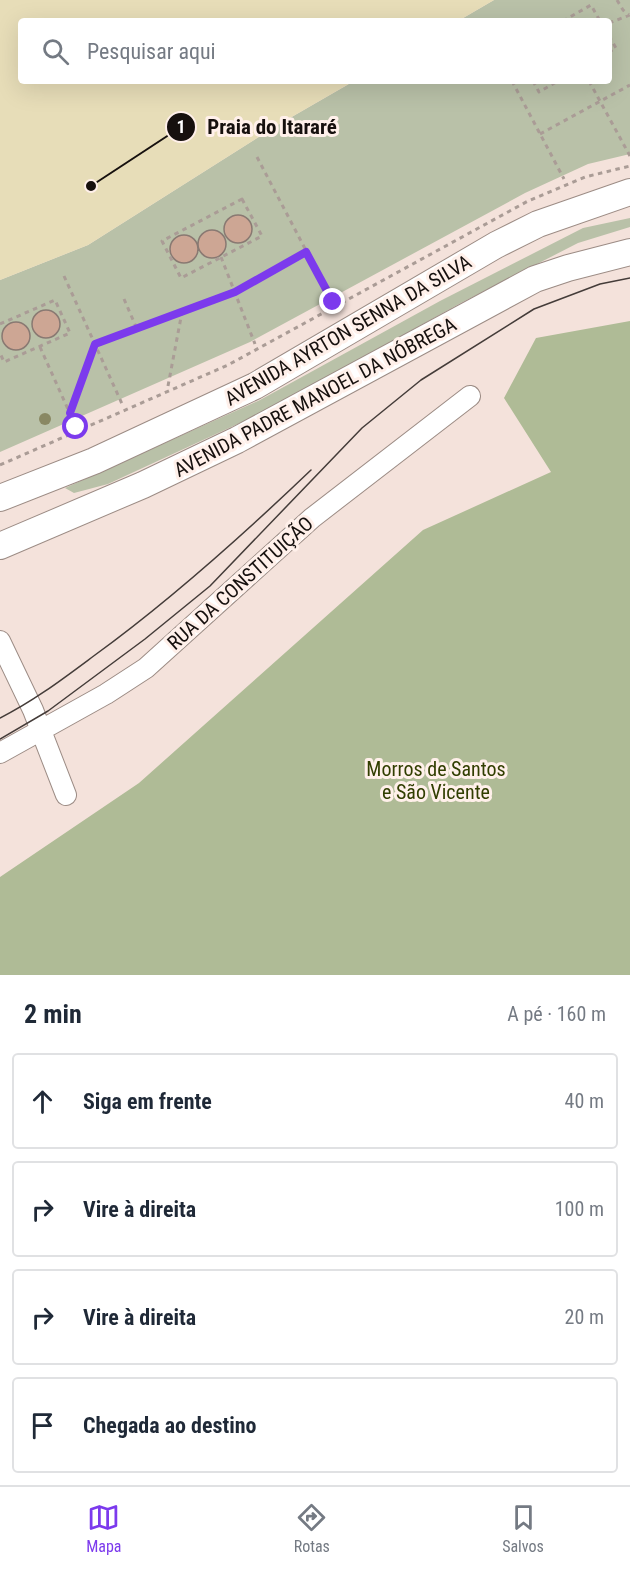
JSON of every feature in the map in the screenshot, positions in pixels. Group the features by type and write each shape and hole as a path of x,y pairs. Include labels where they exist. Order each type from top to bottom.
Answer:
{"main road":[{"name":"AVENIDA AYRTON SENNA DA SILVA","path":"0,498 94,461 255,386 496,245 538,224 622,196"},
{"name":"AVENIDA PADRE MANOEL DA NÓBREGA","path":"0,546 143,485 237,441 536,279 624,253"}],"street":[{"name":"RUA DA CONSTITUIÇÃO","path":"0,753 106,694 146,668 312,518 470,396"},
{"path":"0,641 41,730 66,795"}],"path":[{"path":"617,0 623,10 630,15"},
{"path":"568,18 591,5 598,18"},
{"path":"612,22 630,15"},
{"path":"514,84 564,179"},
{"path":"535,84 539,92 553,84"},
{"path":"591,84 630,156"},
{"path":"540,134 630,85"},
{"path":"257,157 333,302"},
{"path":"0,465 228,365 528,201 585,177 630,166"},
{"path":"242,199 262,236 221,257 181,278 162,241 242,199"},
{"path":"95,344 235,292 306,252"},
{"path":"221,257 255,344"},
{"path":"64,276 123,406"},
{"path":"124,299 137,329"},
{"path":"0,324 56,300 70,333 4,362 0,353"},
{"path":"168,386 182,312"},
{"path":"70,413 95,344"},
{"path":"39,347 76,427"}],"green space":[{"path":"494,0 630,0 630,154 588,164 525,193 250,342 0,452 0,280 88,245 276,126 349,84 612,84 612,18 463,18"},
{"path":"630,218 630,227 578,243 459,304 270,409 108,484 74,493 65,488 260,400 440,301 583,228"},
{"name":"Morros de Santos e São Vicente","path":"630,321 630,975 0,975 0,877 139,783 423,530 551,472 504,398 536,338"}],"sand":[{"path":"0,0 494,0 463,18 18,18 18,84 349,84 276,126 88,245 0,280"}],"building":[{"path":"238,215 248,219 252,229 248,239 238,243 228,239 224,229 228,219"},
{"path":"212,230 222,234 226,244 222,254 212,258 202,254 198,244 202,234"},
{"path":"184,235 194,239 198,249 194,259 184,263 174,259 170,249 174,239"},
{"path":"46,310 56,314 60,324 56,334 46,338 36,334 32,324 36,314"},
{"path":"16,322 26,326 30,336 26,346 16,350 6,346 2,336 6,326"}],"tram line":[{"path":"0,739 48,711 145,639 210,586 362,428 421,380 534,309 600,284 630,278"},
{"path":"0,718 49,689 152,612 233,543 311,470"}],"place":[{"name":"Praia do Itararé","path":"91,186"}],"route":[{"path":"76,427 70,413 95,344 235,292 306,252 333,302"}]}
